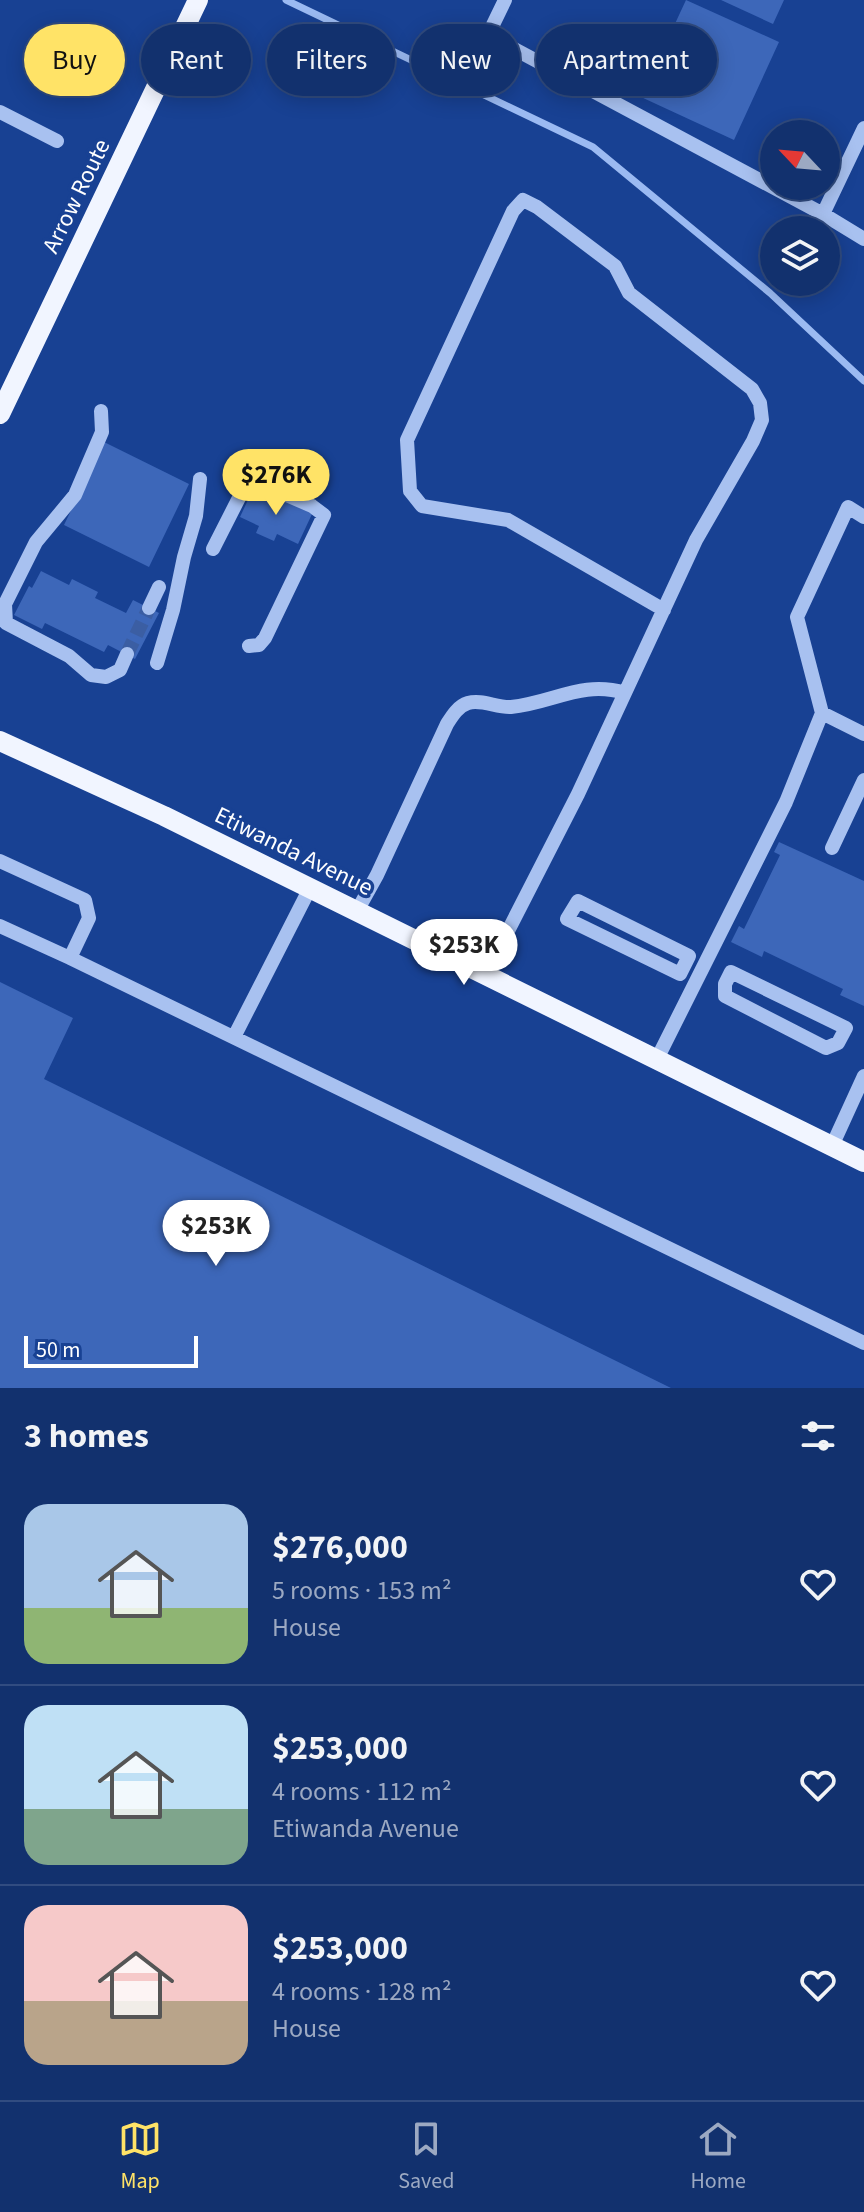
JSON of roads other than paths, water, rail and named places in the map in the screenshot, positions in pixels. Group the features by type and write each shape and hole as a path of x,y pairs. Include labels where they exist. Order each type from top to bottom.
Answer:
{"main road":[{"name":"Arrow Route","path":"0,414 198,0"},
{"name":"Etiwanda Avenue","path":"0,741 164,816 864,1162"}],"lane":[{"path":"505,0 488,35 823,214 864,239"},
{"path":"0,112 57,141"},
{"path":"823,214 864,128"},
{"path":"486,974 578,794 664,610 696,540 743,462 762,420 760,403 752,389 629,293 615,266 537,207 523,200 513,211 407,440 410,491 422,506 508,520 664,610"},
{"path":"101,411 102,432 75,495 36,542 5,604 6,623 69,656 91,675 106,677 120,670 127,654"},
{"path":"157,663 196,516 200,479"},
{"path":"213,549 246,484 252,480 312,506 324,515 265,638 259,645 249,646"},
{"path":"657,1059 786,802 822,713 797,617 848,507 864,517"},
{"path":"149,608 159,587"},
{"path":"357,911 377,875 447,724 459,708 469,702 507,708 590,688 625,693"},
{"path":"822,713 864,734"},
{"path":"832,848 864,780"},
{"path":"0,861 85,900 89,918 70,958"},
{"path":"234,1037 310,888"},
{"path":"578,901 689,956 685,964 680,974 567,919 578,901"},
{"path":"0,926 864,1343"},
{"path":"685,964 725,984"},
{"path":"731,972 846,1028 838,1043 826,1048 725,996 725,984 731,972"},
{"path":"832,1146 864,1076"}],"waterway":[{"path":"286,0 593,147 770,293 864,381"}],"tunnel":[{"path":"127,654 149,608"}]}
